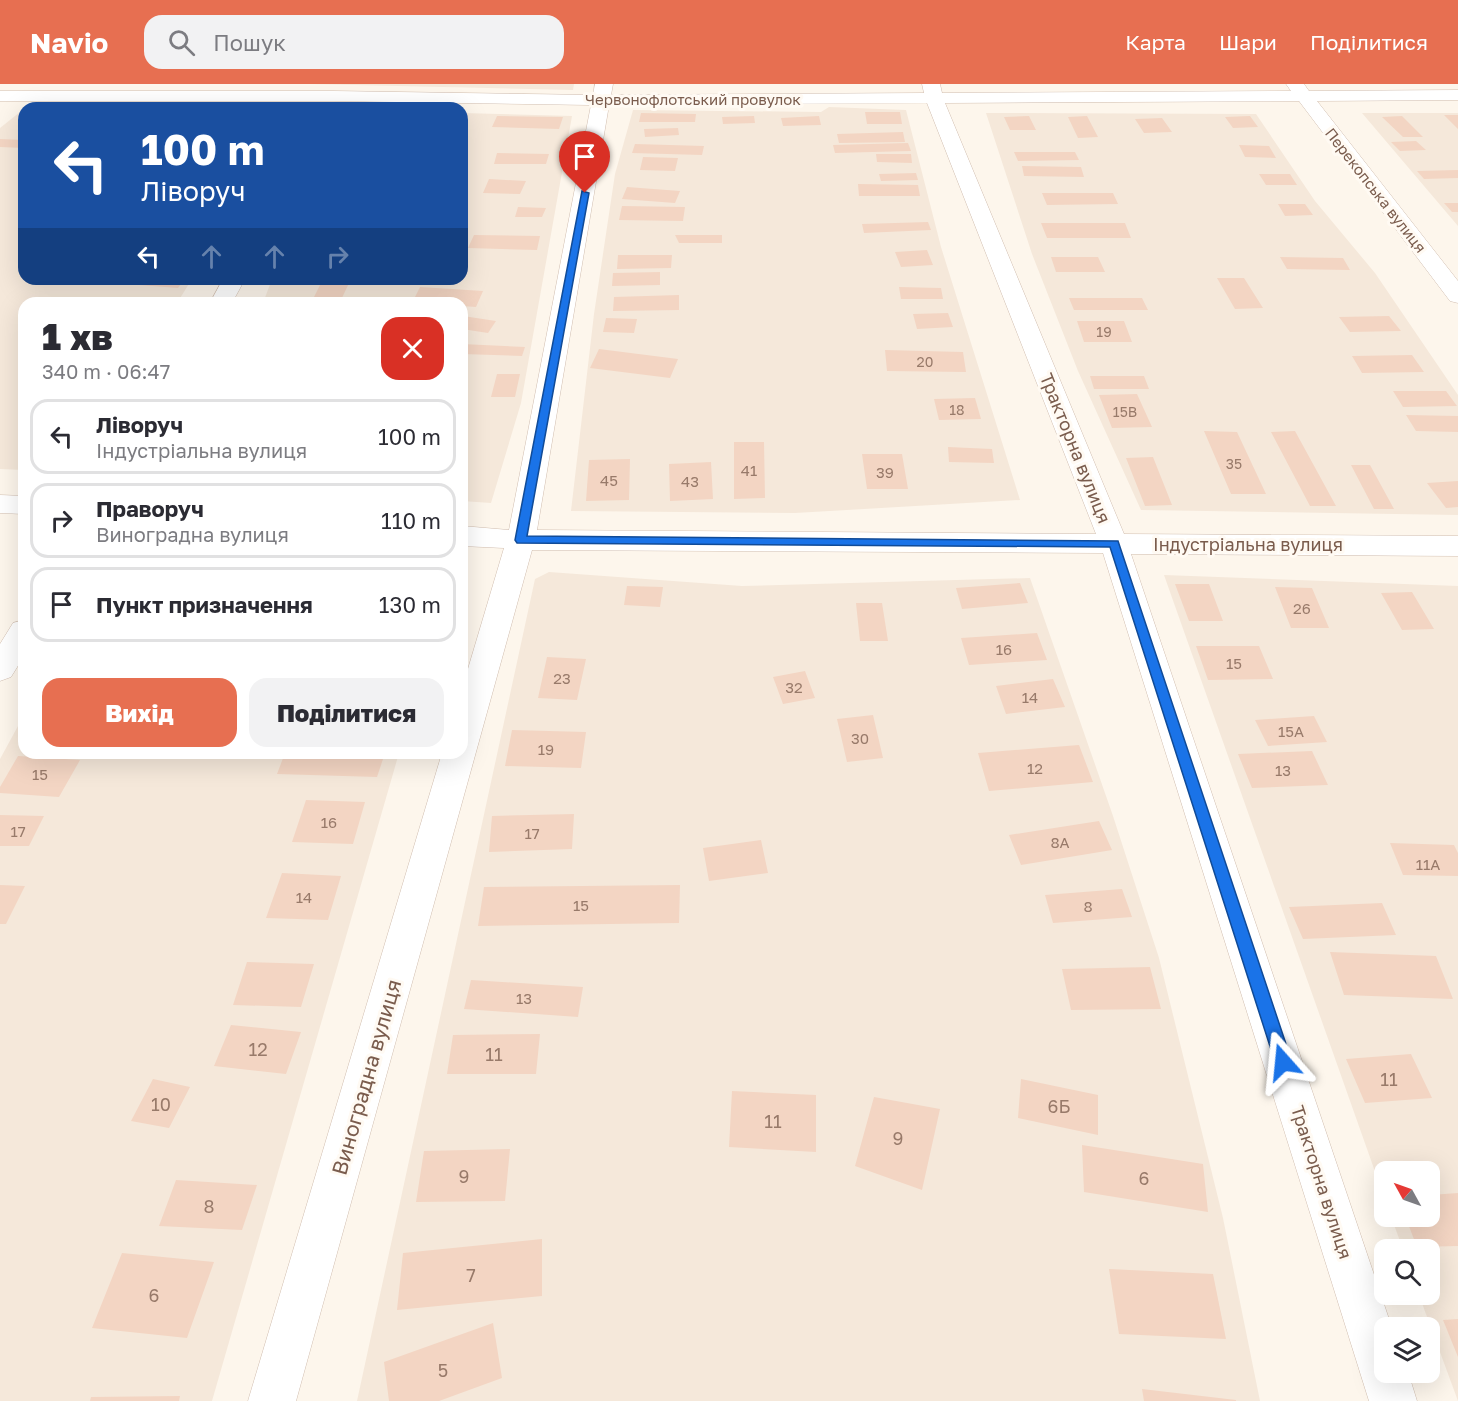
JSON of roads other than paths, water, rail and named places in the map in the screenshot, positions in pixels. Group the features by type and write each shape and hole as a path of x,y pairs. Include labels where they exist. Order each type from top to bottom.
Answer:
{"street":[{"path":"1,98 22,84"},
{"name":"Червонофлотський провулок","path":"1,98 330,102 603,92 1300,90 1458,95"},
{"name":"Перекопська вулиця","path":"1300,90 1458,296"},
{"name":"Тракторна вулиця","path":"932,91 1114,543 1393,1401"},
{"path":"468,723 521,540 603,92"},
{"path":"0,504 18,505"},
{"name":"Індустріальна вулиця","path":"468,536 521,540 1458,546"},
{"path":"0,669 18,640"},
{"name":"Виноградна вулиця","path":"272,1401 457,759"}]}
